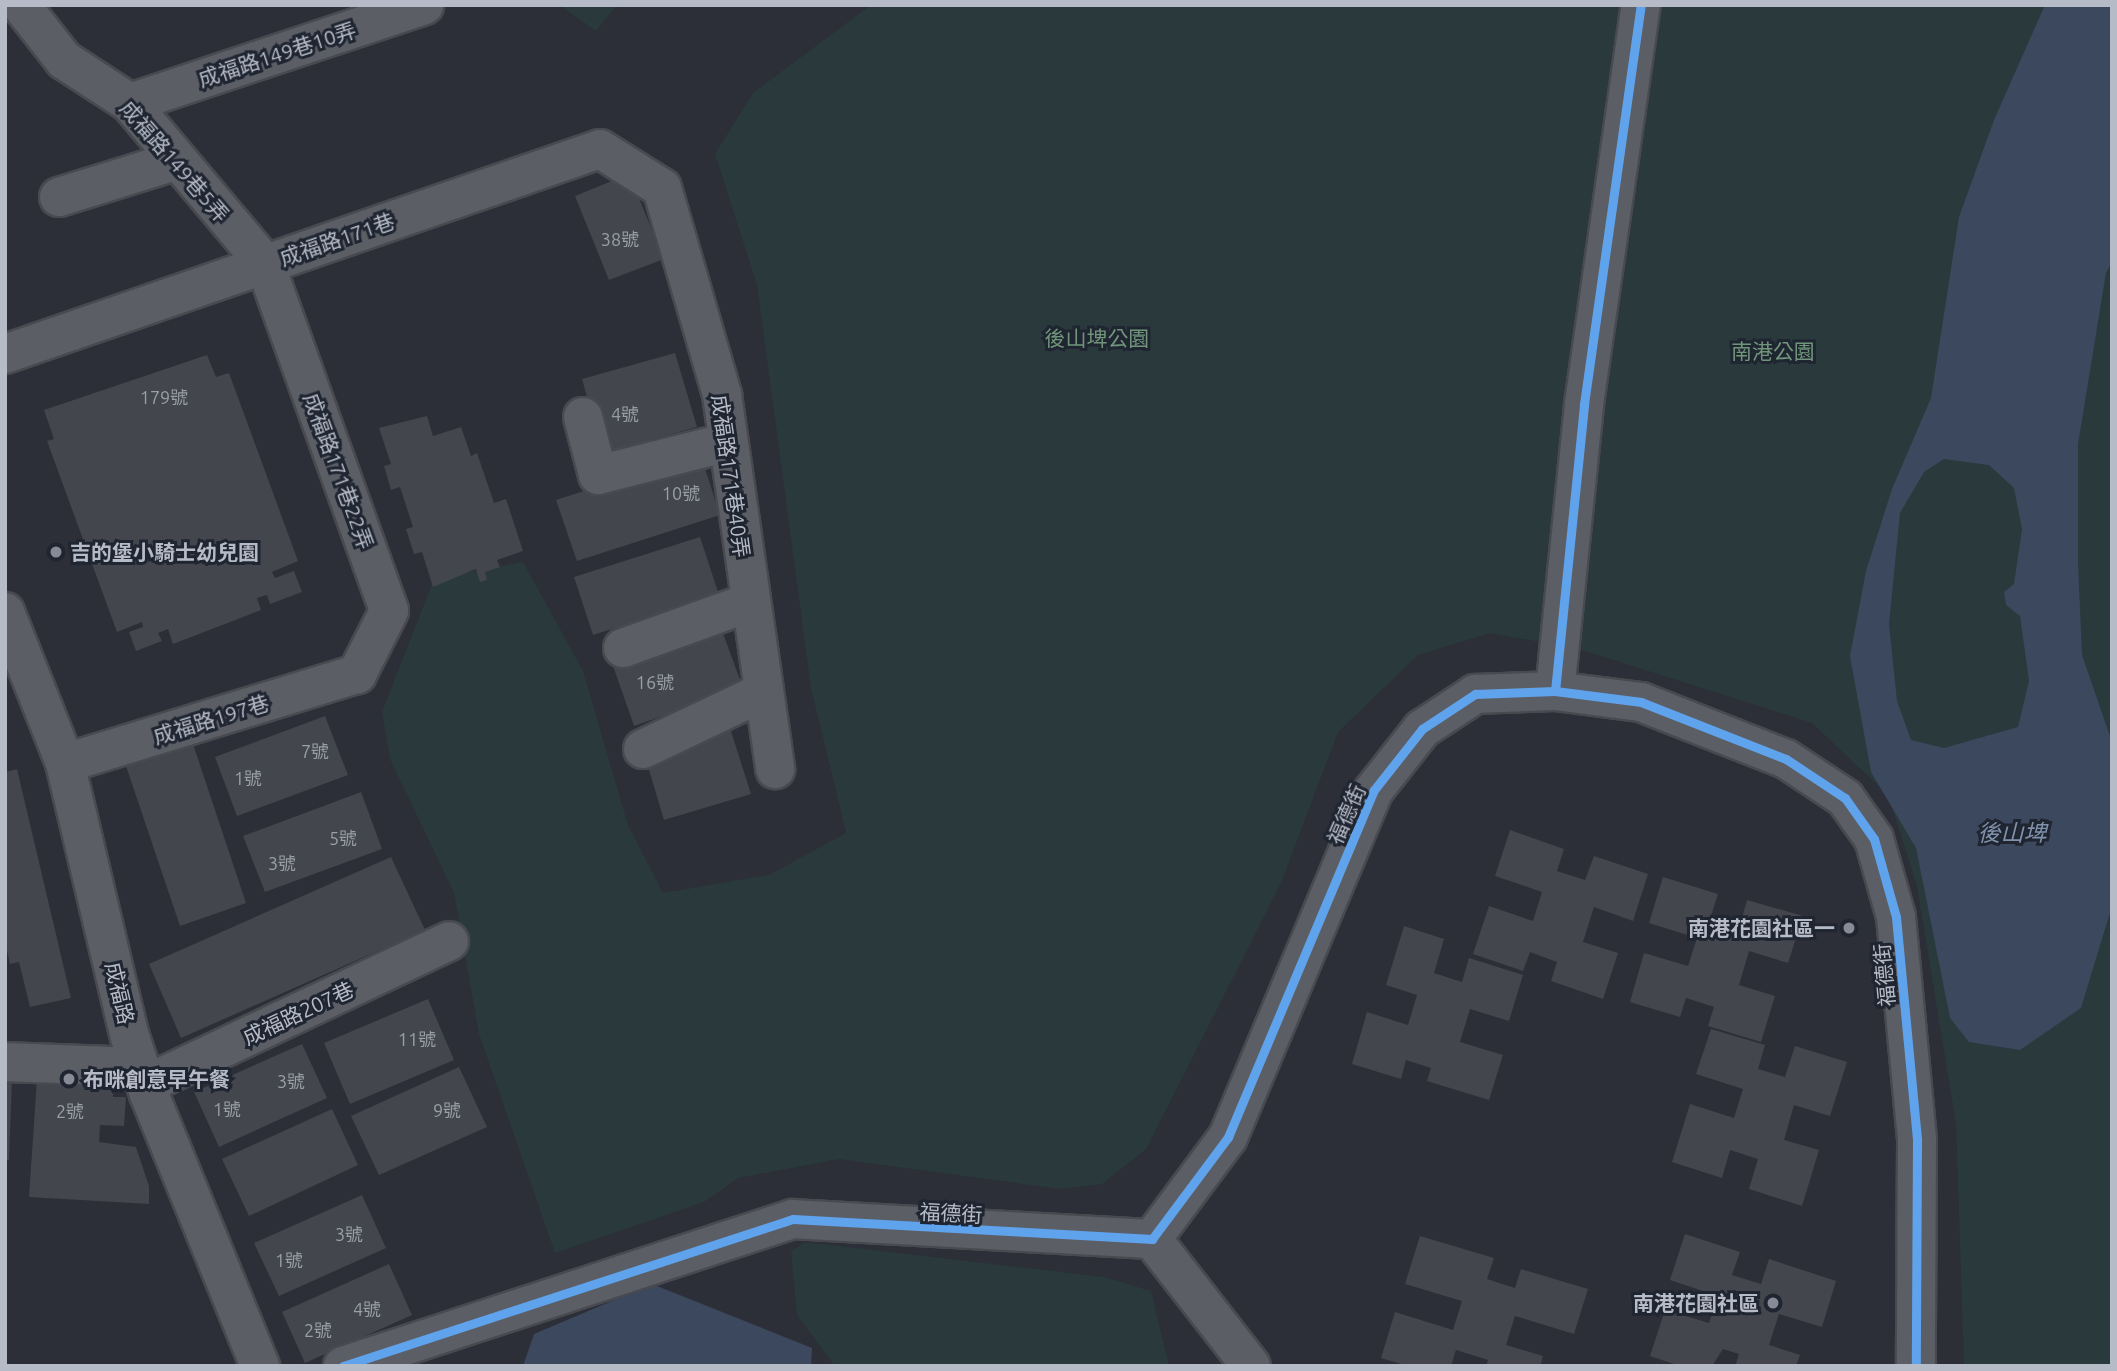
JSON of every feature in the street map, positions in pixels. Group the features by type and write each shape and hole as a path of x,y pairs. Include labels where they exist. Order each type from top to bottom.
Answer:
{"street":[{"name":"成福路149巷5弄","path":"21,5 64,60 130,103 175,161 265,264"},
{"name":"成福路149巷10弄","path":"130,103 424,5"},
{"path":"1555,691 1584,404 1641,5"},
{"name":"成福路171巷","path":"5,354 600,149 663,188"},
{"path":"59,197 175,161"},
{"name":"成福路171巷40弄","path":"663,188 722,396 748,603 775,769"},
{"name":"成福路171巷22弄","path":"265,264 389,611 357,674"},
{"path":"583,417 598,475 728,442"},
{"path":"623,648 748,603"},
{"name":"成福路","path":"5,612 65,763 143,1075 260,1366"},
{"name":"成福路197巷","path":"65,763 357,674"},
{"name":"福德街","path":"343,1366 793,1219 1152,1239 1227,1137 1374,790 1422,729 1475,694 1555,691 1640,702 1786,759 1845,798 1874,839 1896,917 1917,1139 1916,1366"},
{"path":"643,749 763,692"},
{"name":"成福路207巷","path":"143,1075 449,941"},
{"path":"5,1062 143,1075"},
{"path":"1152,1239 1251,1366"}],"green space":[{"path":"559,5 617,5 596,31"},
{"path":"871,5 2112,5 2112,1366 1964,1366 1956,1124 1917,886 1888,795 1812,723 1579,649 1490,633 1418,655 1338,732 1281,883 1146,1149 1102,1184 1061,1189 839,1159 738,1178 704,1202 555,1253 479,1034 454,893 390,759 382,712 434,579 523,562 583,671 628,825 663,893 769,875 846,833 811,688 757,285 715,154 753,93"},
{"path":"805,1242 1104,1277 1151,1291 1169,1366 835,1366 797,1315 791,1251"}],"water":[{"name":"後山埤","path":"2045,5 2112,5 2112,262 2106,273 2078,444 2078,562 2082,655 2112,742 2112,906 2081,1008 2020,1050 1969,1042 1950,1018 1916,848 1871,772 1850,656 1866,571 1892,489 1931,398 1959,217 1994,120","holes":["1944,459 1989,465 2014,488 2022,529 2014,584 2004,592 2006,605 2020,616 2029,681 2018,727 1944,748 1911,740 1897,701 1889,624 1900,513 1924,472"]},
{"path":"652,1284 812,1348 811,1366 523,1366 534,1334"}],"building":[{"path":"629,174 664,259 609,280 575,196"},
{"path":"675,353 697,427 603,453 582,379"},
{"path":"207,355 216,377 229,373 298,561 272,572 275,578 294,571 302,592 270,604 267,595 257,598 261,610 173,644 168,629 158,633 162,641 136,651 129,632 143,627 142,622 117,632 47,441 54,439 44,410"},
{"path":"427,416 433,436 461,427 471,456 477,453 494,503 506,499 523,551 497,560 500,567 485,572 487,580 480,582 476,569 433,587 422,552 414,554 406,529 413,527 400,487 391,490 384,466 391,464 379,428"},
{"path":"700,453 720,515 577,561 556,500"},
{"path":"700,537 719,595 593,635 574,577"},
{"path":"720,625 743,688 634,726 612,663"},
{"path":"325,716 348,775 237,816 215,757"},
{"path":"730,728 751,794 664,820 644,753"},
{"path":"193,744 246,903 180,926 126,766"},
{"path":"17,769 71,998 30,1007 19,962 10,964 5,941 5,772"},
{"path":"361,792 382,849 265,892 243,836"},
{"path":"1510,830 1564,849 1557,871 1585,880 1594,856 1648,874 1633,921 1594,907 1583,942 1618,953 1603,999 1551,981 1557,962 1530,952 1523,971 1473,954 1489,906 1533,921 1542,892 1495,876"},
{"path":"391,857 425,930 181,1038 149,964"},
{"path":"1663,877 1718,894 1711,916 1740,925 1747,900 1803,916 1788,963 1749,951 1739,985 1775,996 1761,1042 1708,1026 1714,1007 1686,998 1680,1017 1630,1002 1644,953 1688,966 1697,938 1649,923"},
{"path":"1404,926 1444,939 1434,973 1462,982 1469,958 1523,975 1509,1021 1470,1009 1460,1042 1503,1055 1489,1100 1427,1081 1431,1068 1406,1060 1401,1079 1352,1064 1367,1012 1408,1025 1417,995 1386,985"},
{"path":"428,999 454,1060 350,1104 324,1043"},
{"path":"1711,1029 1765,1045 1758,1069 1785,1077 1795,1046 1847,1062 1830,1116 1794,1105 1784,1140 1819,1150 1802,1206 1749,1189 1758,1159 1730,1150 1722,1178 1672,1162 1690,1104 1734,1118 1743,1089 1696,1074"},
{"path":"302,1044 327,1098 219,1147 194,1092"},
{"path":"459,1067 487,1127 379,1175 351,1116"},
{"path":"5,1077 12,1078 9,1160 5,1160"},
{"path":"37,1079 114,1084 113,1097 126,1097 124,1126 100,1125 99,1142 136,1147 149,1186 149,1204 29,1197"},
{"path":"332,1109 358,1165 249,1216 222,1159"},
{"path":"362,1195 386,1248 279,1296 254,1243"},
{"name":"南港花園社區","path":"1685,1234 1740,1252 1732,1275 1761,1284 1769,1259 1836,1281 1822,1327 1779,1314 1769,1345 1800,1355 1796,1366 1740,1366 1736,1364 1739,1354 1723,1349 1712,1366 1680,1366 1650,1356 1665,1310 1709,1323 1718,1296 1670,1280"},
{"path":"1420,1236 1494,1258 1487,1279 1515,1288 1521,1269 1588,1289 1574,1334 1515,1316 1506,1345 1543,1356 1540,1366 1486,1366 1488,1360 1456,1350 1451,1366 1408,1366 1381,1358 1395,1312 1453,1330 1462,1301 1405,1284"},
{"path":"389,1264 412,1315 305,1363 282,1312"}],"cycle path":[{"path":"1555,691 1584,404 1641,5"},
{"path":"343,1366 793,1219 1152,1239 1228,1137 1374,790 1422,729 1475,694 1555,691 1641,702 1786,759 1845,798 1874,839 1896,917 1917,1139 1916,1366"}],"place":[{"name":"吉的堡小騎士幼兒園","path":"56,552"},
{"name":"南港花園社區一","path":"1849,928"},
{"name":"布咪創意早午餐","path":"69,1079"},
{"name":"南港花園社區","path":"1773,1303"}],"park label":[{"name":"後山埤公園","path":"1097,338"},
{"name":"南港公園","path":"1773,351"}]}
